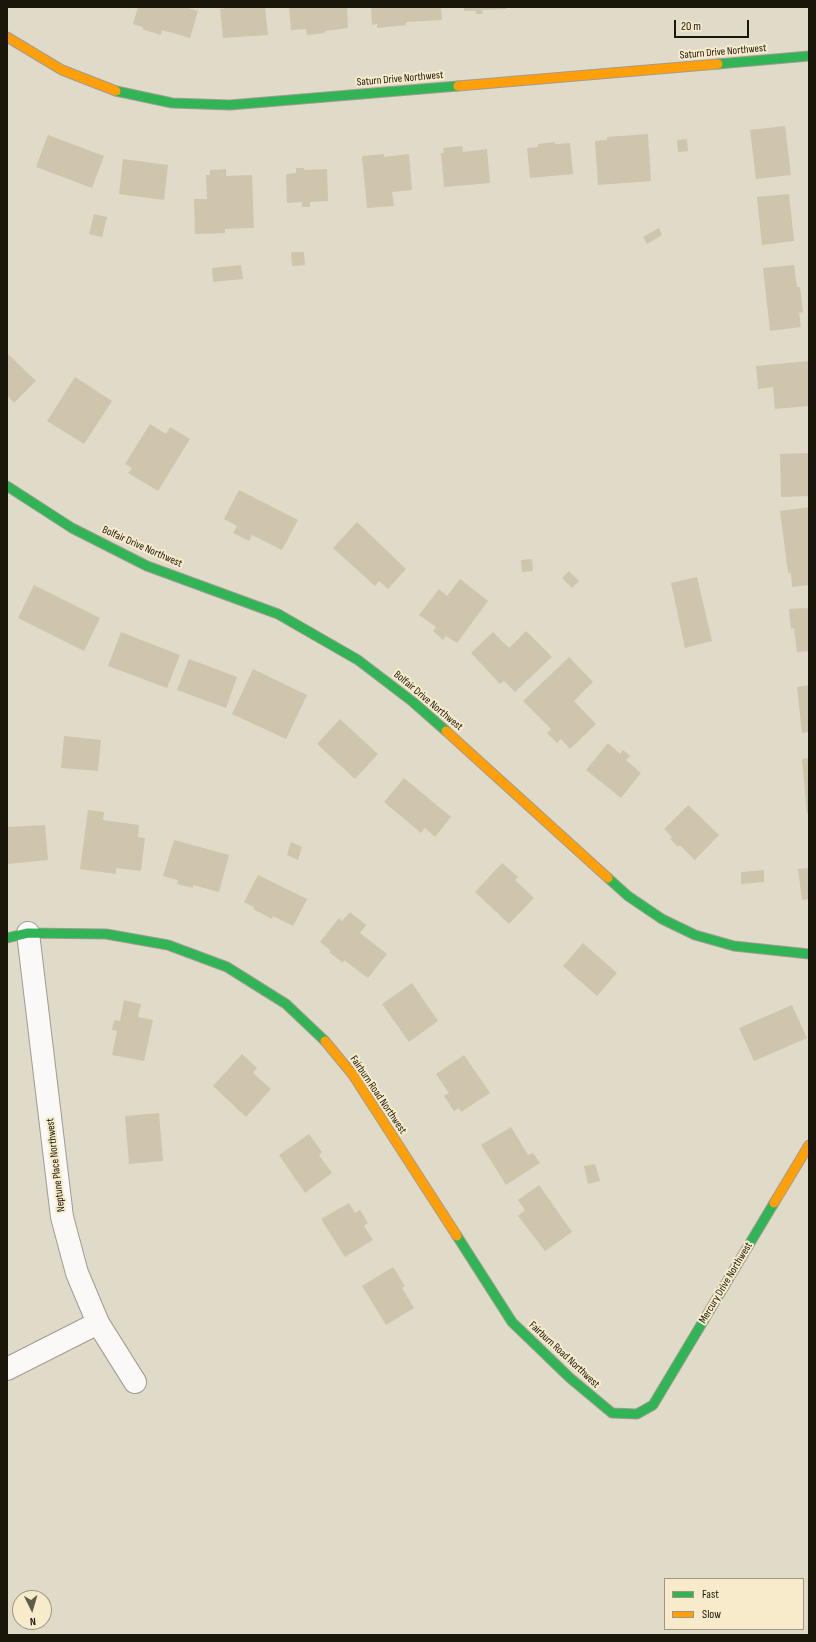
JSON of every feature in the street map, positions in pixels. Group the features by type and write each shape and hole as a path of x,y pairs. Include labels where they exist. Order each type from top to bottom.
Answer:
{"street":[{"name":"Saturn Drive Northwest","path":"7,37 62,70 121,93 172,103 230,105 809,56"},
{"name":"Bolfair Drive Northwest","path":"7,486 72,528 147,566 278,614 358,660 413,702 628,896 662,919 695,935 734,946 809,954"},
{"name":"Fairburn Road Northwest","path":"7,938 28,933 106,934 168,945 227,967 286,1004 320,1035 353,1075 512,1322 570,1378 612,1413 637,1414"},
{"name":"Neptune Place Northwest","path":"28,933 62,1217 77,1273 98,1323 135,1382"},
{"name":"Mercury Drive Northwest","path":"637,1414 653,1405 809,1145"},
{"path":"7,1369 98,1323"}],"building":[{"path":"138,7 184,7 198,11 190,38 162,30 161,35 142,29 143,27 133,24"},
{"path":"234,7 265,7 268,35 223,38 220,9"},
{"path":"289,7 347,7 348,28 307,35 306,29 291,30"},
{"path":"371,7 441,7 442,20 406,22 406,25 377,28 377,24 372,25"},
{"path":"464,7 506,7 506,9 482,10 483,14 476,14 476,11 464,11"},
{"path":"785,126 791,175 756,179 750,130"},
{"path":"648,134 651,181 598,185 595,141 607,140 607,137"},
{"path":"48,135 104,156 92,188 36,167"},
{"path":"687,139 688,151 678,152 677,140"},
{"path":"555,142 555,144 570,143 573,174 530,178 527,148 538,147 538,144"},
{"path":"462,146 463,152 487,149 490,183 444,187 441,153 444,153 443,148"},
{"path":"384,154 384,157 409,154 412,190 392,192 394,206 367,208 362,156"},
{"path":"123,159 168,165 164,200 119,194"},
{"path":"296,168 304,168 304,170 327,169 328,201 310,202 310,207 302,207 302,202 287,203 286,174 296,173"},
{"path":"226,169 226,176 252,175 254,228 225,229 225,233 195,234 194,199 207,199 206,175 210,175 210,170"},
{"path":"789,194 794,241 762,245 757,197"},
{"path":"94,214 107,217 102,237 89,234"},
{"path":"659,228 662,235 647,244 643,237"},
{"path":"291,252 304,252 305,265 292,266"},
{"path":"241,265 243,279 213,282 212,268"},
{"path":"794,265 797,287 800,287 803,312 799,313 801,327 770,331 763,268"},
{"path":"7,353 36,381 14,403 7,395"},
{"path":"808,361 809,406 775,409 773,387 758,389 756,366"},
{"path":"75,377 112,401 84,444 47,421"},
{"path":"150,424 166,434 170,427 190,439 158,491 128,473 132,468 125,464"},
{"path":"809,453 809,496 781,497 780,454"},
{"path":"239,490 298,520 282,550 252,535 249,541 233,533 237,526 224,519"},
{"path":"809,507 809,585 792,587 791,573 788,573 780,511"},
{"path":"357,522 406,569 388,589 379,581 375,586 333,548"},
{"path":"532,559 533,571 522,572 521,560"},
{"path":"569,571 579,581 572,588 562,578"},
{"path":"697,577 712,641 685,648 671,583"},
{"path":"460,579 488,601 457,643 446,636 443,640 433,631 436,627 419,615 439,589 447,596"},
{"path":"34,585 100,618 84,651 18,618"},
{"path":"809,608 809,651 797,652 794,628 791,629 789,609"},
{"path":"526,631 552,657 515,692 504,681 500,684 471,653 493,632 509,648"},
{"path":"121,632 180,655 167,688 108,666"},
{"path":"569,657 593,682 574,701 596,724 570,749 561,739 557,743 547,733 551,729 523,701"},
{"path":"189,659 237,677 226,708 177,690"},
{"path":"253,669 307,695 286,739 232,714"},
{"path":"809,685 809,732 802,733 797,687"},
{"path":"340,719 378,754 355,779 317,744"},
{"path":"64,736 101,740 98,771 61,768"},
{"path":"608,743 620,754 623,750 630,756 626,760 641,773 621,798 586,770"},
{"path":"809,758 809,813 807,813 802,759"},
{"path":"404,778 451,817 435,837 425,828 421,833 384,802"},
{"path":"688,805 719,835 695,860 680,845 678,847 670,839 672,837 664,829"},
{"path":"88,810 104,812 103,820 139,825 138,837 145,838 141,871 116,868 116,874 80,869"},
{"path":"45,825 48,860 7,864 7,827"},
{"path":"174,840 229,855 219,892 193,885 193,888 177,884 178,880 163,876"},
{"path":"291,842 302,847 298,860 287,855"},
{"path":"502,863 518,877 515,880 534,898 509,924 475,892"},
{"path":"809,868 809,899 802,900 798,869"},
{"path":"764,870 764,882 741,884 741,872"},
{"path":"258,875 307,899 293,926 273,916 272,919 253,909 254,907 244,902"},
{"path":"350,912 366,925 360,933 387,954 368,978 344,960 343,963 329,952 331,951 320,942 339,918 342,921"},
{"path":"583,943 617,973 597,996 563,966"},
{"path":"412,983 438,1021 409,1042 382,1004"},
{"path":"124,1000 141,1004 138,1017 153,1020 144,1061 112,1055 117,1031 112,1030 114,1020 120,1021"},
{"path":"792,1005 807,1038 754,1061 739,1028"},
{"path":"242,1054 257,1068 253,1073 271,1089 246,1117 213,1086"},
{"path":"464,1055 490,1093 461,1112 459,1108 454,1111 444,1096 449,1093 436,1074"},
{"path":"159,1113 163,1161 129,1164 125,1116"},
{"path":"511,1127 528,1155 533,1153 540,1163 506,1185 481,1145"},
{"path":"309,1134 322,1152 319,1155 332,1173 305,1193 279,1155"},
{"path":"595,1164 600,1181 588,1184 584,1166"},
{"path":"539,1185 572,1232 545,1251 518,1216 525,1210 518,1200"},
{"path":"349,1203 355,1213 360,1210 368,1223 364,1226 373,1240 345,1257 321,1219"},
{"path":"393,1267 405,1286 402,1288 414,1308 386,1325 362,1286"}],"traffic: fast":[{"path":"718,64 809,56"},
{"path":"116,91 172,103 230,105 458,86"},
{"path":"7,486 72,528 147,566 278,614 358,660 413,702 446,731"},
{"path":"608,878 628,896 662,919 695,935 734,946 809,954"},
{"path":"7,938 28,933 106,934 168,945 227,967 286,1004 325,1041"},
{"path":"457,1236 512,1322 570,1378 612,1413 637,1414 653,1405 774,1203"}],"traffic: slow":[{"path":"7,37 62,70 116,91"},
{"path":"458,86 718,64"},
{"path":"446,731 608,878"},
{"path":"325,1041 353,1075 457,1236"},
{"path":"774,1203 809,1145"}]}
